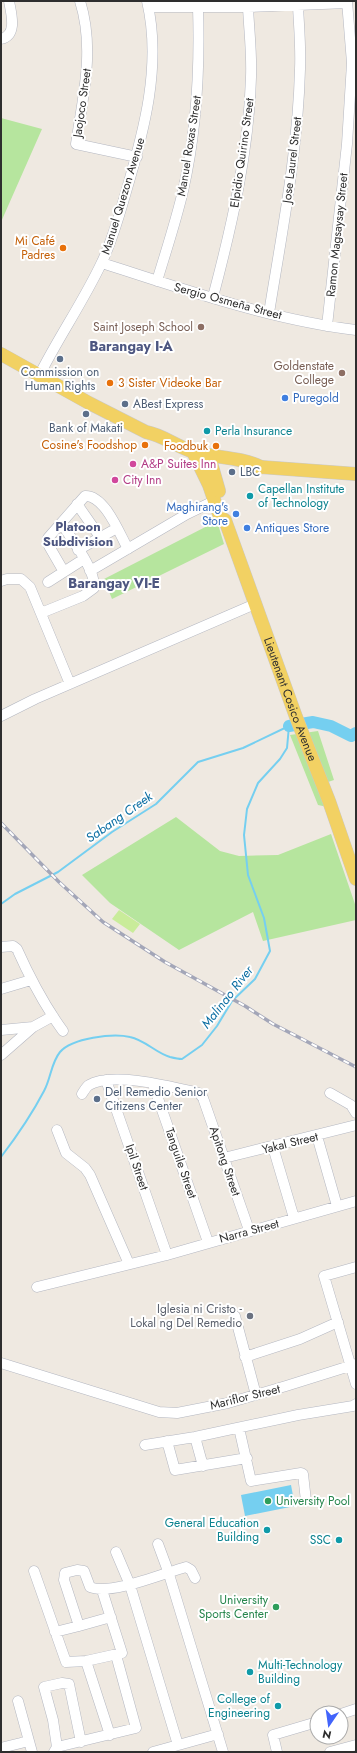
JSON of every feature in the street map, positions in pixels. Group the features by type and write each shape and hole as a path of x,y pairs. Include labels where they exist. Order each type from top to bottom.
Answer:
{"main road":[{"path":"1,354 39,376 146,432 164,446 180,455 253,462 261,467 356,474"},
{"name":"Lieutenant Cosico Avenue","path":"203,458 214,501 220,517 225,520"},
{"name":"Lieutenant Cosico Avenue","path":"203,458 226,515 225,520 301,732 329,801 356,879"}],"street":[{"path":"1,39 10,33 13,27 9,1"},
{"name":"Jaojoco Street","path":"80,1 84,15 88,44 87,76 76,144 137,157"},
{"path":"148,4 198,7 248,7 298,6 347,2"},
{"name":"Ramon Magsaysay Street","path":"327,326 353,83 352,51 347,2"},
{"name":"Manuel Quezon Avenue","path":"39,376 102,264 137,157 150,94 152,68 151,31 148,4"},
{"name":"Jose Laurel Street","path":"269,313 290,188 297,114 300,68 298,6"},
{"name":"Manuel Roxas Street","path":"157,281 176,219 189,158 198,86 198,7"},
{"name":"Elpidio Quirino Street","path":"212,297 228,237 240,177 247,131 251,76 248,7"},
{"name":"Sergio Osmeña Street","path":"102,264 269,313 327,326 356,330"},
{"path":"64,572 48,542 48,538 62,524 76,504 85,496 94,498 110,514 128,549"},
{"path":"90,571 181,518 214,501"},
{"path":"76,504 100,537"},
{"path":"41,613 83,596 94,588 95,583 84,559 62,524"},
{"path":"78,550 117,528"},
{"path":"48,582 84,559"},
{"path":"1,581 7,579 21,579 30,587 70,684"},
{"path":"1,716 70,684 255,604"},
{"path":"1,947 13,946 17,949 31,980 52,1016 63,1030"},
{"path":"1,989 31,980"},
{"path":"1,1054 33,1027 52,1016"},
{"path":"1,1030 33,1027"},
{"path":"82,1094 89,1085 106,1080 132,1080 153,1084"},
{"name":"Ipil Street","path":"106,1080 167,1255"},
{"name":"Apitong Street","path":"153,1084 199,1093 203,1098 249,1230"},
{"name":"Tanguile Street","path":"153,1084 208,1242"},
{"path":"330,1093 351,1105 356,1112"},
{"name":"Yakal Street","path":"224,1158 273,1147 356,1125"},
{"path":"57,1130 66,1153 85,1168 90,1175 129,1264"},
{"path":"317,1136 337,1206"},
{"path":"273,1147 294,1218"},
{"name":"Narra Street","path":"37,1287 167,1255 249,1230 356,1201"},
{"path":"356,1267 324,1276 353,1365 356,1384"},
{"path":"235,1316 256,1395"},
{"path":"245,1357 300,1339 338,1322"},
{"name":"Mariflor Street","path":"1,1363 159,1412 177,1413 256,1395 353,1365"},
{"path":"145,1445 195,1437 298,1415 354,1406 356,1404"},
{"path":"239,1428 252,1482 301,1473 306,1501"},
{"path":"195,1437 203,1466"},
{"path":"167,1441 175,1470 247,1458"},
{"path":"158,1544 168,1571 223,1752"},
{"path":"116,1552 130,1584 178,1745"},
{"path":"79,1626 64,1580 65,1573 77,1570 84,1572 90,1587 102,1590 130,1584 168,1571 186,1567 191,1570 195,1578"},
{"path":"34,1571 66,1662 86,1662 122,1653 102,1590"},
{"path":"55,1632 111,1617"},
{"path":"81,1742 68,1684 62,1683 44,1687 53,1720 56,1750 136,1728 116,1655"},
{"path":"86,1662 110,1734"},
{"path":"18,1701 32,1752"},
{"path":"277,1752 273,1735 309,1724"},
{"path":"153,1752 218,1734"},
{"path":"1,1748 29,1741"},
{"path":"330,1752 356,1745"}],"green space":[{"path":"1,118 42,129 1,222"},
{"path":"217,521 224,544 112,599 104,579"},
{"path":"318,731 334,780 328,782 337,809 318,805 290,735"},
{"path":"176,817 220,851 239,856 278,855 331,834 356,907 356,920 263,941 253,912 179,950 110,903 82,875"},
{"path":"119,910 140,924 133,933 112,919"}],"water":[{"name":"University Pool","path":"291,1485 295,1506 245,1516 241,1495"}],"waterway":[{"path":"289,726 313,722 331,726 351,736 356,733"},
{"name":"Sabang Creek","path":"1,904 15,894 58,872 112,832 156,804 198,762 243,748 289,726"},
{"name":"Malinao River","path":"1,1157 34,1108 44,1091 57,1056 66,1047 74,1043 93,1038 104,1036 123,1036 141,1041 165,1055 182,1059 202,1045 217,1026 232,1001 255,979 270,951 264,918 248,875 244,835 247,809 258,783 280,759 287,748 289,726"}],"railway":[{"path":"1,823 59,882 103,922 165,962 245,1006 273,1024 356,1067"}],"place":[{"name":"Mi Café Padres","path":"63,248"},
{"name":"Saint Joseph School","path":"201,327"},
{"name":"Commission on Human Rights","path":"60,359"},
{"name":"Goldenstate College","path":"342,373"},
{"name":"3 Sister Videoke Bar","path":"110,383"},
{"name":"Puregold","path":"285,398"},
{"name":"ABest Express","path":"125,404"},
{"name":"Bank of Makati","path":"86,414"},
{"name":"Perla Insurance","path":"207,431"},
{"name":"Cosine's Foodshop","path":"145,445"},
{"name":"Foodbuk","path":"216,446"},
{"name":"A&P Suites Inn","path":"133,464"},
{"name":"LBC","path":"232,472"},
{"name":"City Inn","path":"115,480"},
{"name":"Capellan Institute of Technology","path":"250,496"},
{"name":"Maghirang's Store","path":"236,514"},
{"name":"Antiques Store","path":"247,528"},
{"name":"Del Remedio Senior Citizens Center","path":"97,1099"},
{"name":"Iglesia ni Cristo - Lokal ng Del Remedio","path":"250,1316"},
{"name":"University Pool","path":"268,1501"},
{"name":"General Education Building","path":"267,1530"},
{"name":"SSC","path":"339,1540"},
{"name":"University Sports Center","path":"276,1607"},
{"name":"Multi-Technology Building","path":"250,1672"},
{"name":"College of Engineering","path":"278,1706"}],"district":[{"name":"Barangay I-A","path":"131,346"},
{"name":"Platoon Subdivision","path":"78,534"},
{"name":"Barangay VI-E","path":"114,583"}]}
